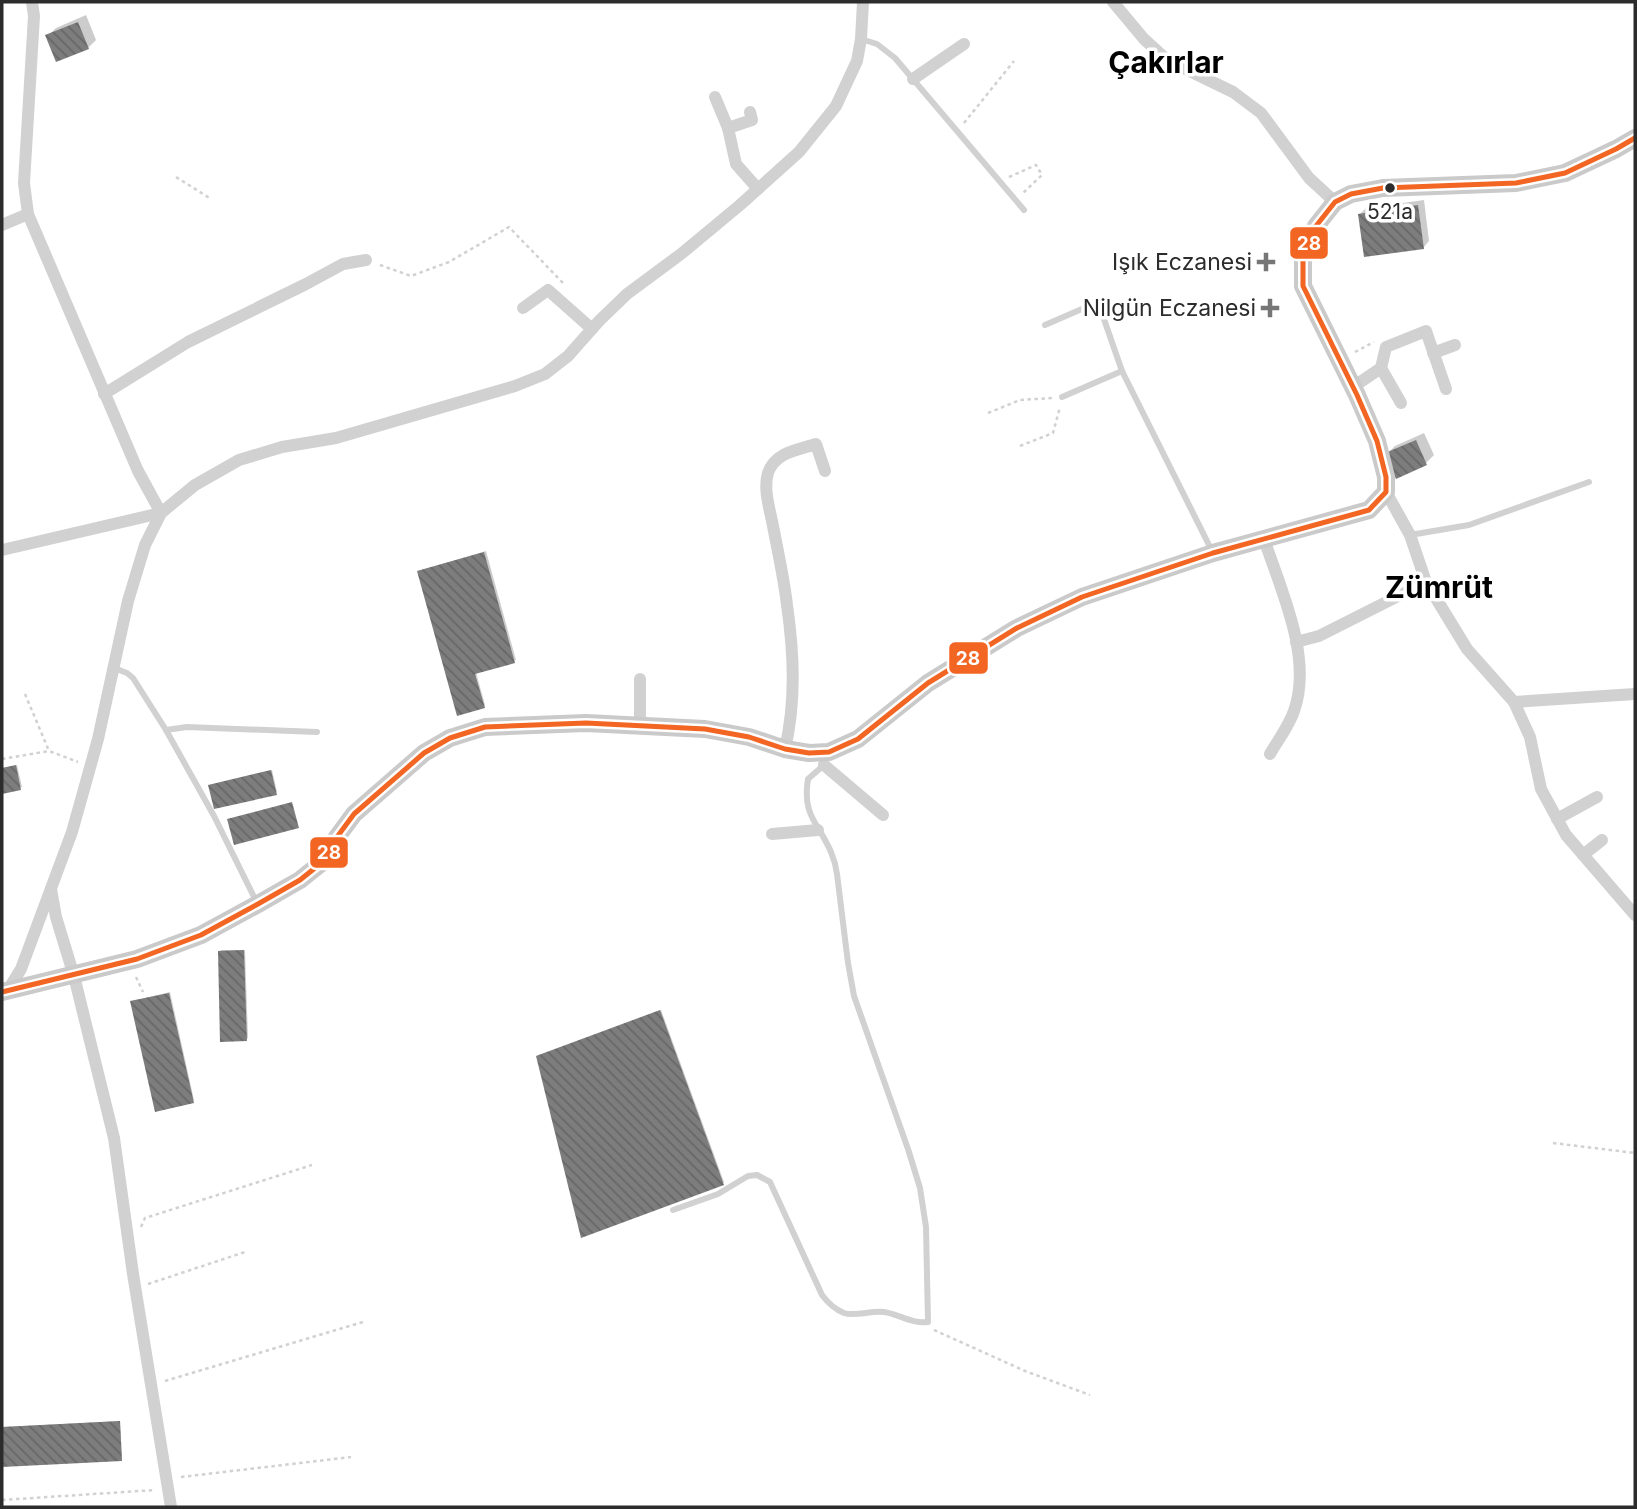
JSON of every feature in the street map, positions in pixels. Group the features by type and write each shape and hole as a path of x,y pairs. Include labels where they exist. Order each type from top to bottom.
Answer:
{"street":[{"path":"32,2 34,16 24,183 28,214 138,471 161,513"},
{"path":"5,991 20,969 72,832 91,766 128,601 145,545 161,513 195,485 239,460 282,447 336,438 514,386 545,374 568,356 627,294 681,254 799,152 836,106 857,61 863,2"},
{"path":"1113,2 1167,60 1233,92 1261,113 1310,178 1335,202"},
{"path":"913,79 964,44"},
{"path":"715,97 728,128 736,164 758,189"},
{"path":"728,128 752,120 750,112"},
{"path":"1635,138 1585,164 1553,176 1516,183 1383,188 1351,194 1335,202 1315,226 1303,256 1303,286 1377,441 1387,477 1386,492 1410,535 1426,582 1467,649 1514,702 1530,737 1541,789 1566,835 1635,915"},
{"path":"2,225 28,214"},
{"path":"104,394 188,342 343,264 366,260"},
{"path":"523,308 548,290 592,329"},
{"path":"1353,387 1381,368 1386,347 1426,331 1446,389"},
{"path":"1433,353 1455,345"},
{"path":"1381,368 1401,403"},
{"path":"785,749 794,694 794,669 787,605 766,482 769,470 778,458 816,444 825,471"},
{"path":"826,759 858,739 928,683 1017,628 1082,597 1213,553 1369,510 1386,492"},
{"path":"2,550 161,513"},
{"path":"1264,539 1290,618 1296,642 1299,674 1293,713 1270,754"},
{"path":"1296,642 1319,636 1426,582"},
{"path":"640,679 640,726"},
{"path":"1514,702 1633,692"},
{"path":"5,991 137,959 201,935 258,904 300,880 325,860 337,837 354,814 424,753 450,738 485,727 586,723 705,729 749,737 826,759 883,815"},
{"path":"1557,819 1597,797"},
{"path":"772,834 818,830"},
{"path":"1583,855 1602,839"},
{"path":"51,888 56,917 74,976 114,1138 135,1288 171,1507"}],"lane":[{"path":"861,39 887,50 1024,210"},
{"path":"1045,325 1098,302 1122,371 1213,553"},
{"path":"1062,397 1122,371"},
{"path":"1410,535 1469,525 1589,482"},
{"path":"114,668 134,678 166,730 214,816 258,904"},
{"path":"166,730 187,727 317,732"},
{"path":"674,1210 718,1194 748,1176 762,1177 770,1182 822,1294 831,1305 850,1314 880,1311 913,1322 928,1322 926,1227 920,1188 854,996 837,873 831,852 809,812 806,790 808,779 826,759"}],"path":[{"path":"957,131 1014,61"},
{"path":"1000,181 1036,165 1042,175 1015,200"},
{"path":"176,177 211,199"},
{"path":"366,260 411,276 449,262 509,227 563,283"},
{"path":"988,413 1020,400 1062,397 1053,433 1020,446"},
{"path":"24,694 49,751"},
{"path":"2,759 49,751 91,766"},
{"path":"1553,1143 1635,1153"},
{"path":"127,1236 140,1231 145,1217 312,1165"},
{"path":"135,1288 245,1252"},
{"path":"152,1385 363,1322"},
{"path":"928,1322 937,1332 1025,1371 1090,1395"},
{"path":"2,1500 168,1484 351,1457"}],"building":[{"path":"78,22 89,49 56,62 45,35"},
{"path":"1418,205 1424,249 1364,257 1358,214"},
{"path":"1416,440 1427,465 1396,479 1385,453"},
{"path":"484,552 515,663 475,674 485,708 457,716 417,571"},
{"path":"16,765 21,790 2,794 2,768"},
{"path":"271,770 277,795 214,809 208,785"},
{"path":"292,802 299,828 234,845 227,819"},
{"path":"244,950 247,1041 220,1042 218,951"},
{"path":"169,993 194,1103 155,1112 130,1001"},
{"path":"660,1010 724,1185 581,1238 536,1056"},
{"path":"120,1421 122,1461 2,1467 2,1427"}],"transit line":[{"name":"28","path":"2,992 137,959 201,935 258,904 300,880 325,860 337,837 354,814 424,753 450,738 485,727 586,723 705,729 749,737 785,749 809,753 829,752 858,739 928,683 1017,628 1082,597 1213,553 1369,510 1386,492 1386,477 1377,441 1303,286 1303,256 1316,226 1335,202 1351,194 1383,188 1516,183 1565,173 1635,138"}],"place":[{"name":"521a","path":"1390,188"},
{"name":"Işık Eczanesi","path":"1266,262"},
{"name":"Nilgün Eczanesi","path":"1270,308"}],"district":[{"name":"Çakırlar","path":"1166,63"},
{"name":"Zümrüt","path":"1439,588"}]}
